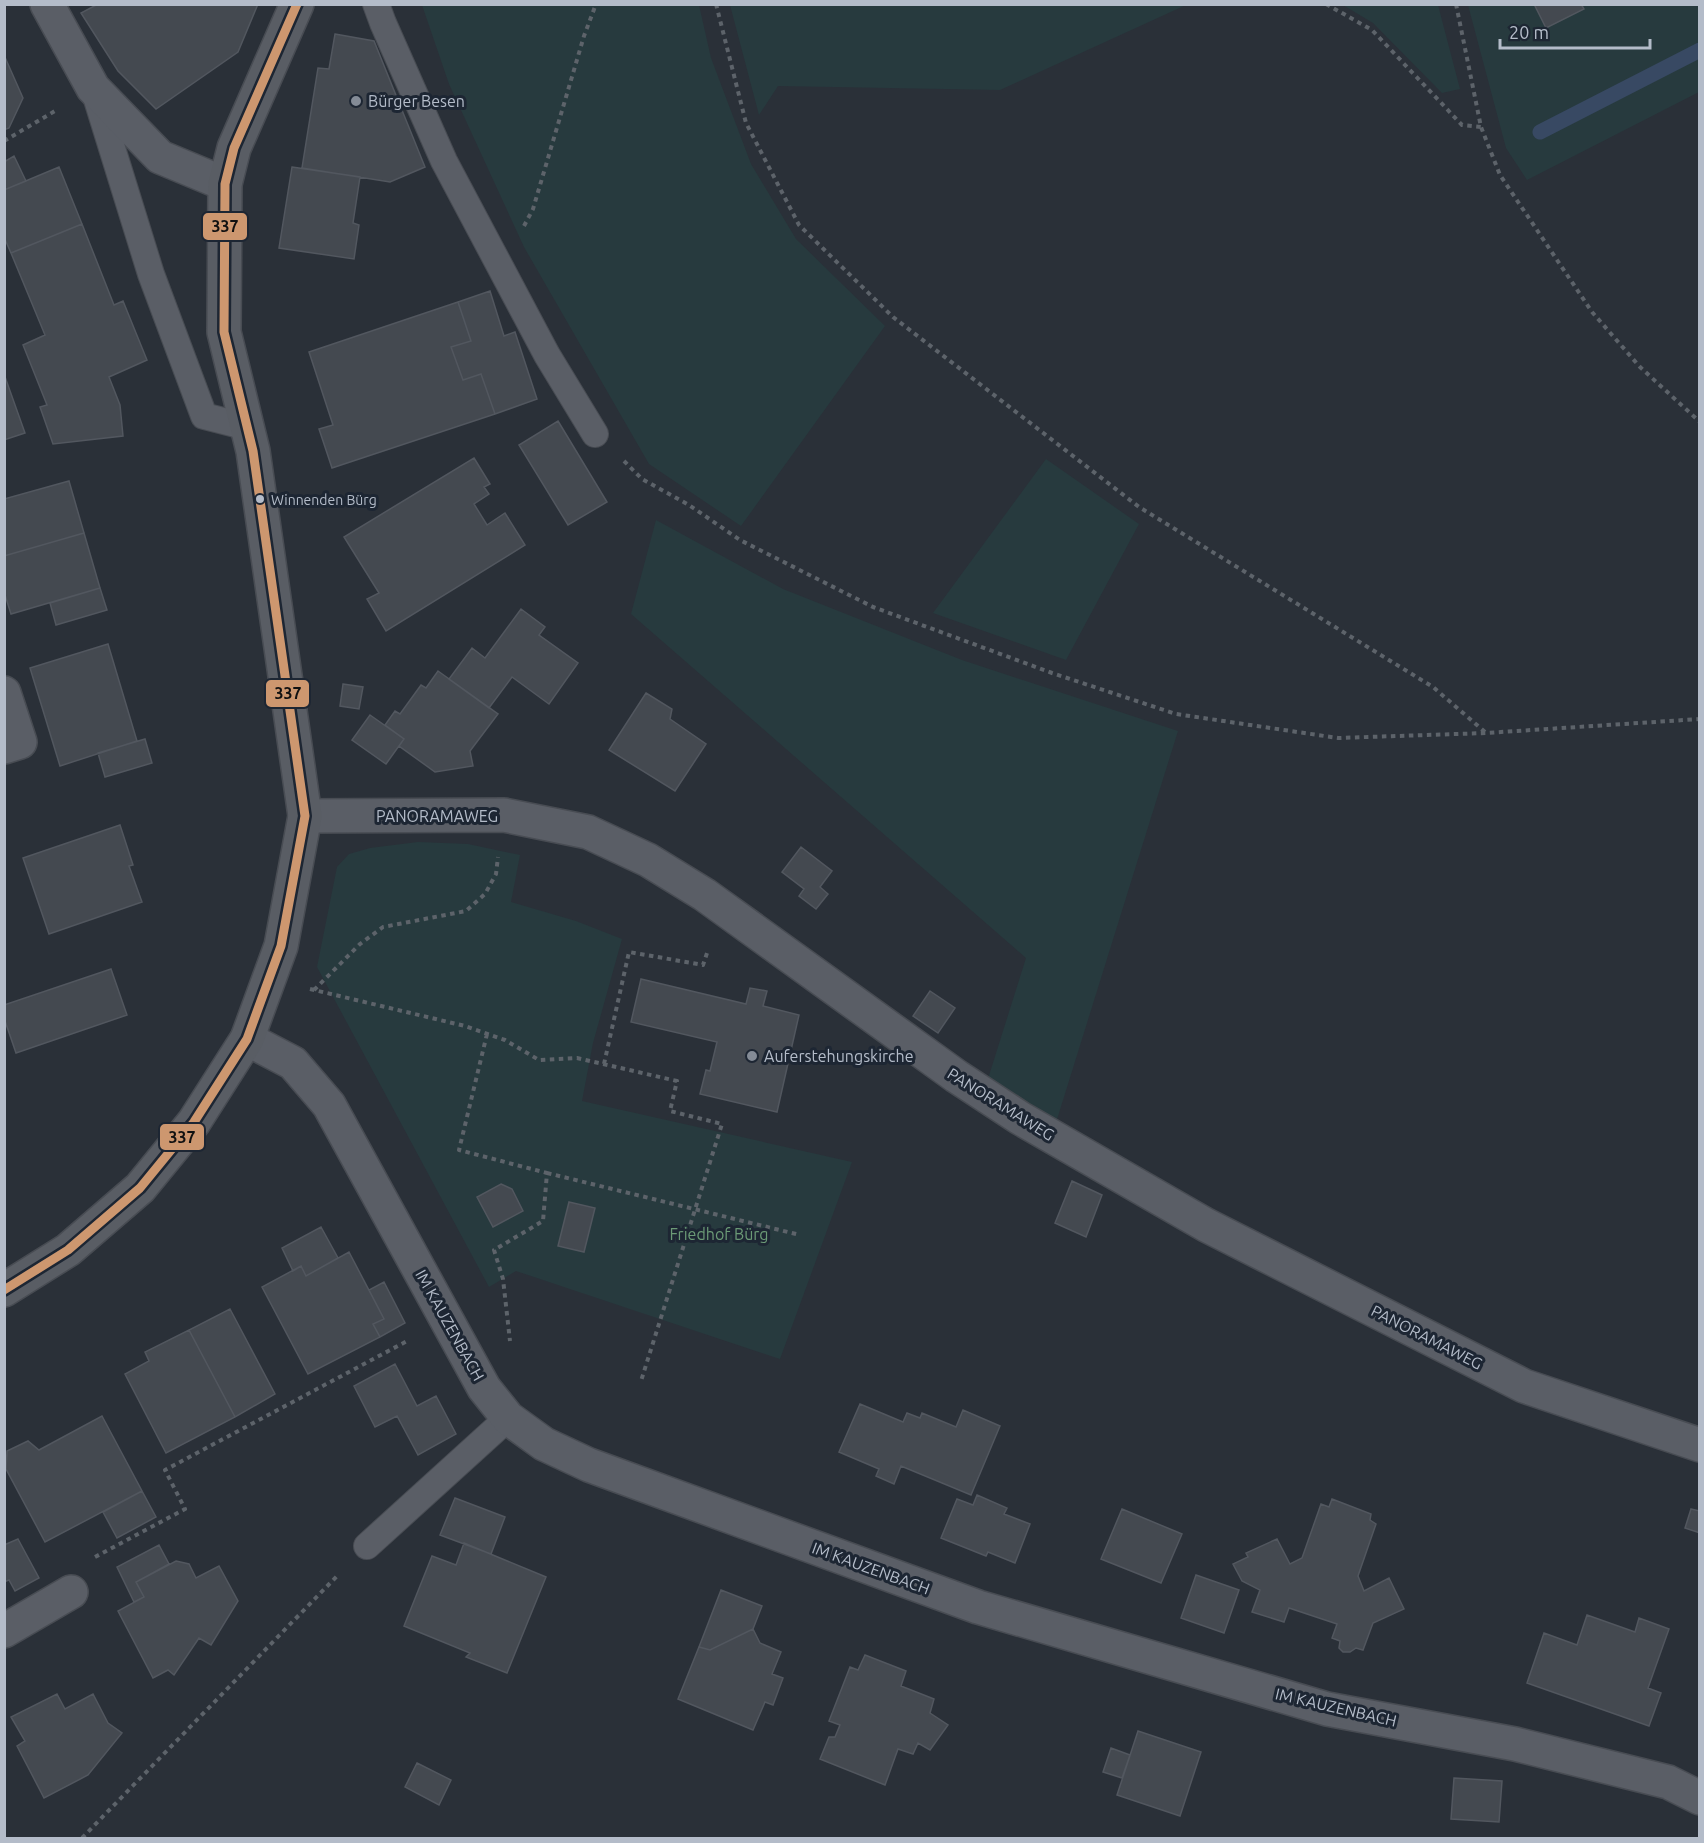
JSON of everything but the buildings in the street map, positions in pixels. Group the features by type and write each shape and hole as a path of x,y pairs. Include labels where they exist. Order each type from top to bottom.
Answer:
{"street":[{"path":"46,4 93,88 160,157 225,184"},
{"path":"4,1290 68,1250 140,1188 194,1122 247,1039 281,946 305,816 260,497 247,427 224,332 225,184 234,148 297,4"},
{"path":"4,693 20,742 4,747"},
{"name":"PANORAMAWEG","path":"305,816 504,815 588,832 648,860 705,895 956,1076 1020,1118 1206,1225 1524,1386 1700,1445"},
{"name":"IM KAUZENBACH","path":"247,1039 293,1063 329,1105 484,1388 508,1418 544,1444 589,1465 978,1607 1327,1709 1515,1744 1668,1782 1700,1798"},
{"path":"4,1631 71,1592"}],"lane":[{"path":"376,4 382,23 444,161 547,355 595,434"},
{"path":"93,88 151,274 204,416 247,427"},
{"path":"367,1546 508,1418"}],"path":[{"path":"501,269 533,208 596,4"},
{"path":"716,4 746,123 800,225 893,317 1138,507 1433,687 1486,733"},
{"path":"1326,4 1372,30 1462,125 1481,127"},
{"path":"1456,4 1481,127 1500,175 1592,312 1640,367 1700,422"},
{"path":"4,141 93,88"},
{"path":"595,434 642,479 689,504 740,540 873,607 1052,674 1176,714 1338,738 1486,733 1700,719"},
{"path":"314,990 360,944 383,927 466,911 485,894 496,874 504,815"},
{"path":"604,1064 629,952 703,965"},
{"path":"327,992 465,1026 505,1040 538,1060 577,1058 677,1081 670,1111 722,1124 641,1381"},
{"path":"487,1034 459,1150 800,1235"},
{"path":"510,1343 503,1279 494,1250 543,1221 547,1173"},
{"path":"71,1592 79,1565 185,1509 165,1470 392,1349"},
{"path":"82,1839 367,1546"}],"green space":[{"path":"730,4 1186,5 1000,90 778,86 759,115"},
{"path":"422,5 699,5 711,58 751,164 796,239 885,326 741,526 649,464 524,247 449,84"},
{"path":"1343,5 1438,5 1460,89 1442,93 1373,23"},
{"path":"1468,5 1699,5 1699,92 1527,180 1506,148"},
{"path":"1046,459 1139,524 1066,660 933,613"},
{"path":"656,520 783,589 962,660 1178,731 1054,1129 986,1085 1026,958 631,614"},
{"name":"Friedhof Bürg","path":"418,842 468,844 520,855 511,902 576,921 622,939 593,1043 582,1101 852,1162 780,1359 516,1271 489,1287 317,967 337,867 349,854 370,848"}],"waterway":[{"path":"1540,132 1700,50"}],"transit line":[{"name":"337","path":"4,1290 68,1250 140,1188 194,1122 247,1039 281,946 305,816 253,451 224,332 225,184 234,148 297,4"}],"place":[{"name":"Bürger Besen","path":"356,101"},
{"name":"Winnenden Bürg","path":"260,499"},
{"name":"Auferstehungskirche","path":"752,1056"}]}
